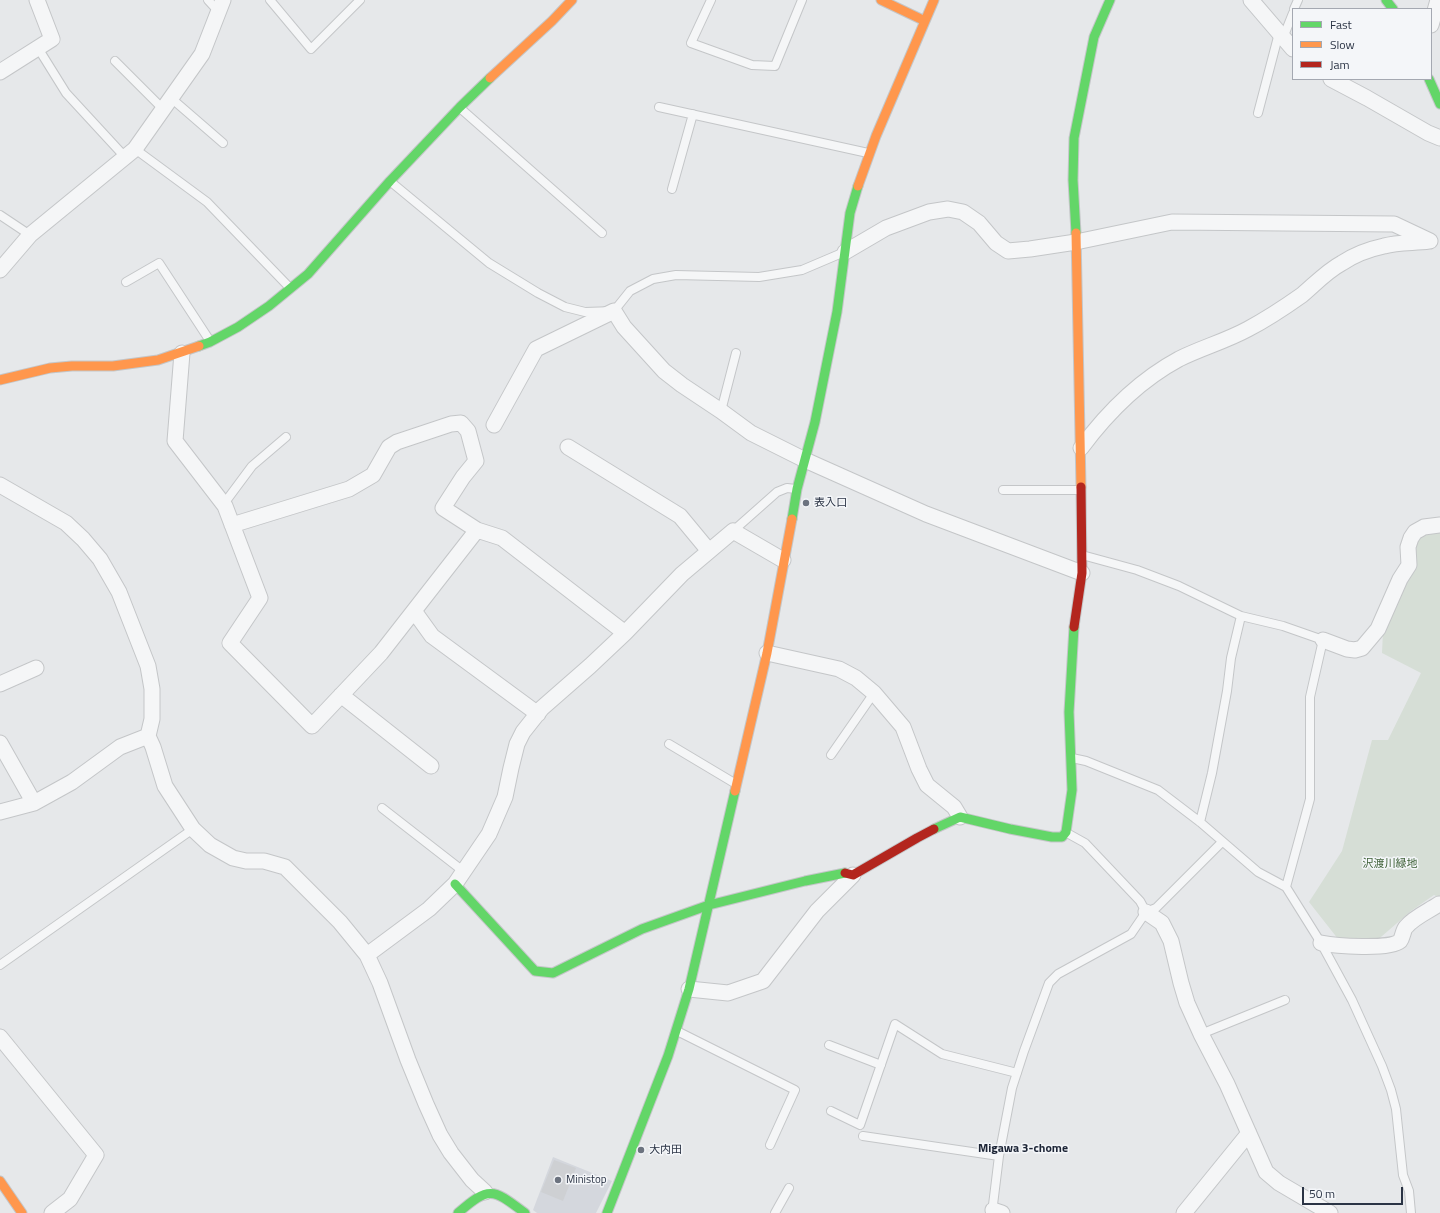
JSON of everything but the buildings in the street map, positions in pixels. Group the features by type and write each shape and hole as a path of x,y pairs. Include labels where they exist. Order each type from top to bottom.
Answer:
{"street":[{"path":"0,72 52,39 37,0"},
{"path":"0,380 50,368 72,366 113,366 158,360 182,353 210,342 238,327 269,306 308,274 390,181 460,108 518,51 552,21 572,0"},
{"path":"881,0 924,21"},
{"path":"607,1213 676,1031 689,989 767,653 797,489 815,422 831,345 842,284 850,213 854,196 869,154 934,0"},
{"path":"689,989 728,993 763,981 817,911 852,875 917,838 960,817 1052,837 1062,837 1066,832 1072,790 1072,758 1069,712 1071,663 1074,625 1082,573 1081,448 1073,180 1074,138 1094,37 1110,0"},
{"path":"1251,0 1292,48"},
{"path":"1432,21 1438,0"},
{"path":"0,270 30,235 130,153 202,54 221,6"},
{"path":"1332,80 1367,98 1428,134 1440,138"},
{"path":"1429,80 1440,104"},
{"path":"845,252 886,228 929,212 948,209 963,212 979,222 996,243 1008,251 1076,242 1172,222 1394,224 1435,241"},
{"path":"1081,448 1094,431 1114,410 1133,391 1155,373 1180,359 1248,330 1301,295 1341,263 1366,251 1385,245 1435,241"},
{"path":"494,425 536,349 614,311 624,326 664,371 751,433 805,460 926,514 1082,573"},
{"path":"182,353 175,441 224,505 260,598 230,643 312,726 381,653 477,530"},
{"path":"232,525 350,489 373,475 389,447 397,442 451,424 461,423 468,432 476,461 442,508 477,530 502,538 625,633"},
{"path":"568,447 680,516 709,551"},
{"path":"0,485 66,523 84,539 100,559 119,592 148,666 152,689 152,719 148,736 153,746 165,786 193,830 210,845 232,858 246,861 264,861 285,867 340,922 367,955 380,983 411,1067 440,1135 451,1153 485,1192"},
{"path":"1323,640 1347,649 1355,650 1362,648 1378,629 1400,579 1409,565 1408,547 1410,538 1415,532 1424,528 1440,525"},
{"path":"367,955 430,909 459,877 490,834 505,796 517,744 523,732 542,708 625,633 682,574 733,531 783,560"},
{"path":"414,611 432,636 538,714"},
{"path":"767,653 839,669 856,678 874,693 903,727 919,769 927,785 954,807 960,817"},
{"path":"0,684 36,668"},
{"path":"341,695 430,766"},
{"path":"0,812 34,803 72,782 120,747 148,736"},
{"path":"0,743 34,803"},
{"path":"459,877 535,970 554,973 642,929 709,905 842,873 852,875"},
{"path":"1321,943 1340,946 1393,945 1401,940 1405,927 1439,904"},
{"path":"1146,912 1162,923 1171,941 1187,1003 1200,1034 1227,1084 1266,1172 1278,1183 1330,1213"},
{"path":"0,1037 96,1155 70,1199 52,1213"},
{"path":"1184,1213 1249,1133"},
{"path":"0,1180 22,1213"},
{"path":"458,1213 476,1196 485,1192 493,1192 501,1195 525,1213"}],"lane":[{"path":"208,0 221,6"},
{"path":"270,0 311,48 360,0"},
{"path":"711,0 691,43 752,65 775,66 802,0"},
{"path":"1258,113 1281,35 1292,15"},
{"path":"38,48 66,93 130,153 207,202 290,288"},
{"path":"115,61 167,103 223,143"},
{"path":"659,107 869,154"},
{"path":"460,108 602,233"},
{"path":"672,189 693,114"},
{"path":"390,181 489,263 538,293 565,307 585,312 614,311 630,291 653,279 676,274 759,276 802,270 845,252"},
{"path":"0,215 30,235"},
{"path":"126,282 159,263 210,342"},
{"path":"721,411 736,353"},
{"path":"224,505 252,466 286,437"},
{"path":"733,531 777,492 786,488 797,489"},
{"path":"1003,490 1081,490"},
{"path":"1082,555 1137,570 1179,586 1241,616 1283,626 1323,640 1310,697 1310,798 1286,887"},
{"path":"1200,822 1212,773 1227,691 1231,658 1241,616"},
{"path":"831,755 874,693"},
{"path":"669,744 737,785"},
{"path":"1072,758 1086,761 1158,790 1200,822 1258,872 1286,887 1321,943 1352,1000 1382,1066 1396,1109 1402,1168 1409,1191 1411,1213"},
{"path":"382,808 459,877"},
{"path":"0,965 193,830"},
{"path":"1066,832 1085,843 1140,901 1146,912"},
{"path":"996,1212 998,1156 1004,1124 1024,1051 1049,983 1058,974 1131,934 1146,912 1156,908 1222,842"},
{"path":"1200,1034 1285,1000"},
{"path":"831,1111 860,1125 895,1024 942,1054 1017,1073"},
{"path":"676,1031 795,1090 770,1144"},
{"path":"829,1045 881,1065"},
{"path":"863,1136 998,1156"},
{"path":"775,1213 789,1188"}],"shaded area":[{"path":"553,1157 612,1181 596,1213 537,1213 533,1210"}],"green space":[{"name":"沢渡川緑地","path":"1440,527 1440,898 1434,895 1411,911 1374,943 1342,944 1309,902 1342,851 1372,740 1388,740 1421,673 1382,653 1383,631 1414,565 1417,541 1425,529"}],"traffic: fast":[{"path":"1076,233 1073,180 1074,138 1094,37 1110,0"},
{"path":"1386,0 1392,8"},
{"path":"199,346 210,342 238,327 269,306 308,274 390,181 460,107 490,78"},
{"path":"1429,80 1440,104"},
{"path":"792,519 797,489 815,422 837,312 850,213 858,186"},
{"path":"934,829 960,817 1052,837 1062,837 1066,832 1072,790 1069,712 1074,627"},
{"path":"607,1213 668,1056 689,989 735,791"},
{"path":"455,884 535,971 553,973 642,929 709,905 805,881 845,873"},
{"path":"458,1213 477,1198 485,1194 498,1195 525,1213"}],"traffic: slow":[{"path":"490,78 552,21 572,0"},
{"path":"881,0 925,21"},
{"path":"858,186 876,136 934,0"},
{"path":"1076,233 1081,487"},
{"path":"0,380 50,368 72,366 113,366 158,360 199,346"},
{"path":"735,791 767,653 792,519"},
{"path":"0,1181 22,1213"}],"traffic: jam":[{"path":"1074,627 1082,573 1081,487"},
{"path":"845,873 853,875 934,829"}],"place":[{"name":"表入口","path":"806,503"},
{"name":"大内田","path":"641,1150"},
{"name":"Ministop","path":"558,1180"}],"district":[{"name":"Migawa 3-chome","path":"1023,1149"}]}
